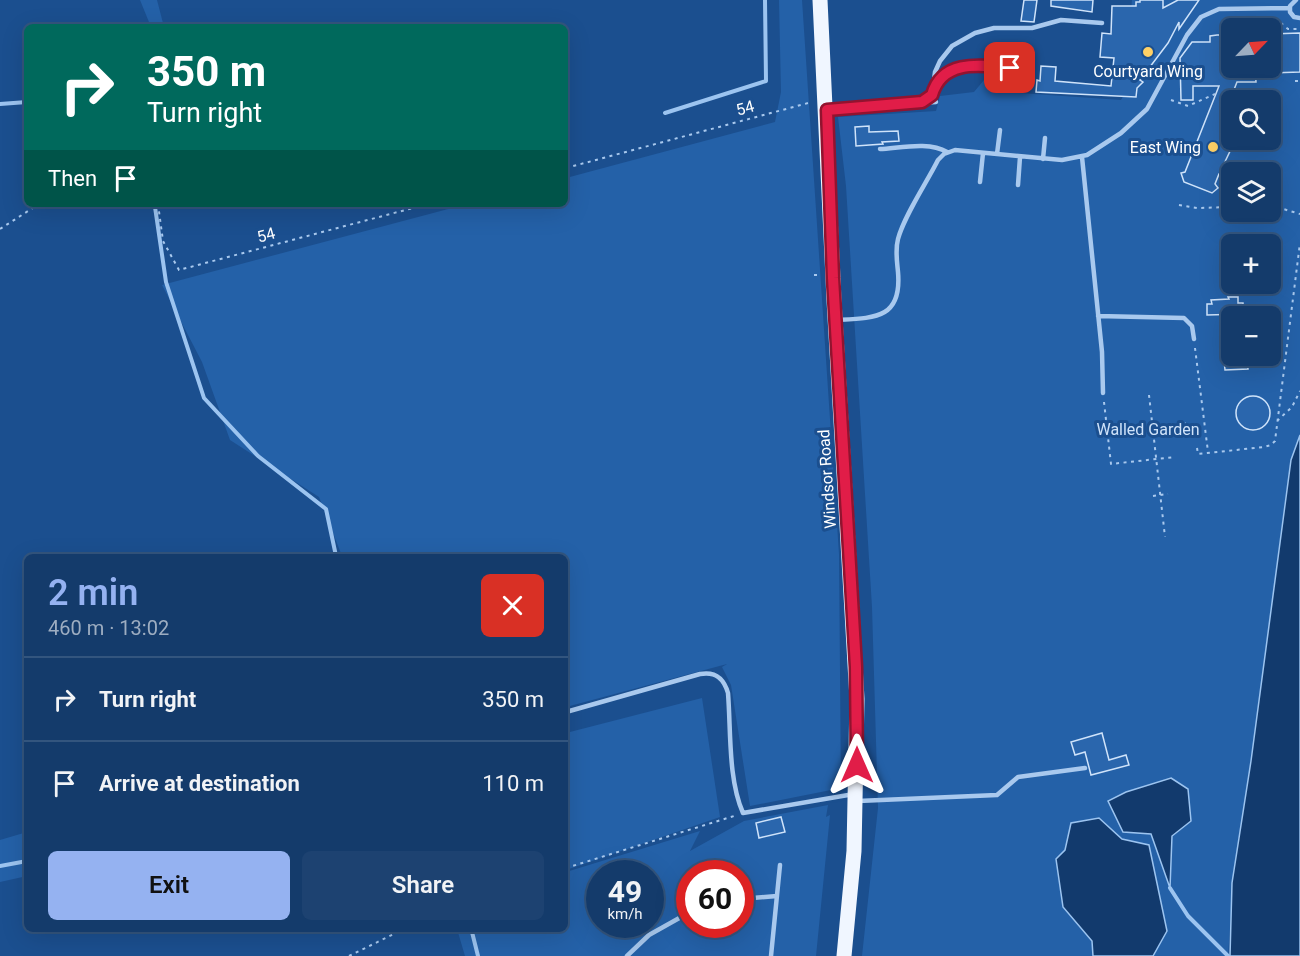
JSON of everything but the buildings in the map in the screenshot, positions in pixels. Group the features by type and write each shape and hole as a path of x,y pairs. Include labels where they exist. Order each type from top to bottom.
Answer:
{"main road":[{"name":"Windsor Road","path":"820,0 835,320 855,645 856,797 844,956"}],"lane":[{"path":"1296,0 1291,3 1290,8 1293,16 1300,18"},
{"path":"835,320 878,316 887,312 894,303 898,285 896,249 899,235 938,160 947,152 959,150 1044,159 1082,157 1113,139 1143,115 1152,103 1187,34 1201,17 1219,9 1290,8"},
{"path":"934,87 935,72 943,56 952,46 975,33 994,28 1032,28 1061,20 1102,23"},
{"path":"922,102 930,98 939,79 948,72 970,66 1029,70"},
{"path":"826,104 936,102"},
{"path":"997,154 1000,130"},
{"path":"1044,159 1045,138"},
{"path":"880,149 926,147 941,148 947,152"},
{"path":"980,182 983,153"},
{"path":"1018,186 1020,157"},
{"path":"1082,157 1102,352 1103,393"},
{"path":"1098,316 1184,318 1192,326 1194,339"},
{"path":"568,711 700,674 710,673 719,676 726,684 729,693 733,782 736,798 743,813 856,797 997,795 1018,777 1085,768"},
{"path":"771,956 780,865"},
{"path":"754,898 777,896"},
{"path":"627,956 649,935 676,920"}],"path":[{"path":"1270,15 1285,28 1299,31"},
{"path":"1295,81 1300,81"},
{"path":"1171,100 1188,106 1215,94"},
{"name":"54","path":"568,168 826,104"},
{"path":"1179,205 1197,208 1221,207"},
{"path":"0,229 34,207"},
{"name":"54","path":"158,207 163,241 179,270 417,207"},
{"path":"1281,208 1300,214"},
{"path":"1197,448 1198,454 1271,445 1276,438 1300,243"},
{"path":"814,276 820,275"},
{"path":"1194,339 1208,452"},
{"path":"1277,421 1292,407 1300,391"},
{"path":"1103,393 1111,464 1175,457"},
{"path":"1149,395 1165,537"},
{"path":"1126,430 1186,423"},
{"path":"1153,496 1168,494"},
{"path":"568,867 743,813"},
{"path":"349,956 398,932"}],"green space":[{"path":"140,0 157,0 163,24 150,24"},
{"path":"779,0 802,0 839,554 841,788 750,806 731,685 722,667 727,664 568,706 568,554 341,554 319,497 230,440 202,362 162,285 456,207 568,207 568,177 775,122 781,92"},
{"name":"Walled Garden","path":"1132,0 1300,0 1300,435 1291,460 1285,501 1251,761 1235,863 1228,956 862,956 878,808 872,607 846,186 838,117 936,111 940,96 974,92 989,74 998,87 1007,92 1121,100 1124,95"},
{"path":"702,698 720,817 595,860 586,860 586,863 568,869 568,732"},
{"path":"828,805 826,817 830,815 816,956 465,956 458,932 568,932 568,871 586,866 586,938 664,938 664,860 605,860 700,831 690,851 744,821"},
{"path":"24,833 24,877 0,882 0,840"}],"shaded area":[{"path":"1300,435 1300,956 1230,956 1232,883 1251,761 1291,460"},
{"path":"1171,778 1188,789 1191,821 1172,836 1170,888 1151,834 1123,832 1108,801 1126,792"},
{"path":"1099,818 1122,839 1149,845 1167,931 1153,956 1093,956 1092,941 1063,907 1056,859 1065,850 1071,823"}],"waterway":[{"path":"665,113 766,81 765,0"},
{"path":"0,104 24,102"},
{"path":"155,207 166,282 204,398 258,456 326,509 336,554"},
{"path":"0,866 24,862"},
{"path":"1170,888 1188,916 1228,956"},
{"path":"472,932 478,956"}],"place":[{"name":"Courtyard Wing","path":"1148,52"},
{"name":"East Wing","path":"1213,147"}],"route":[{"path":"857,765 856,667 833,278 827,110 922,102 928,100 932,95 939,79 955,69 979,65 1010,68"}]}
